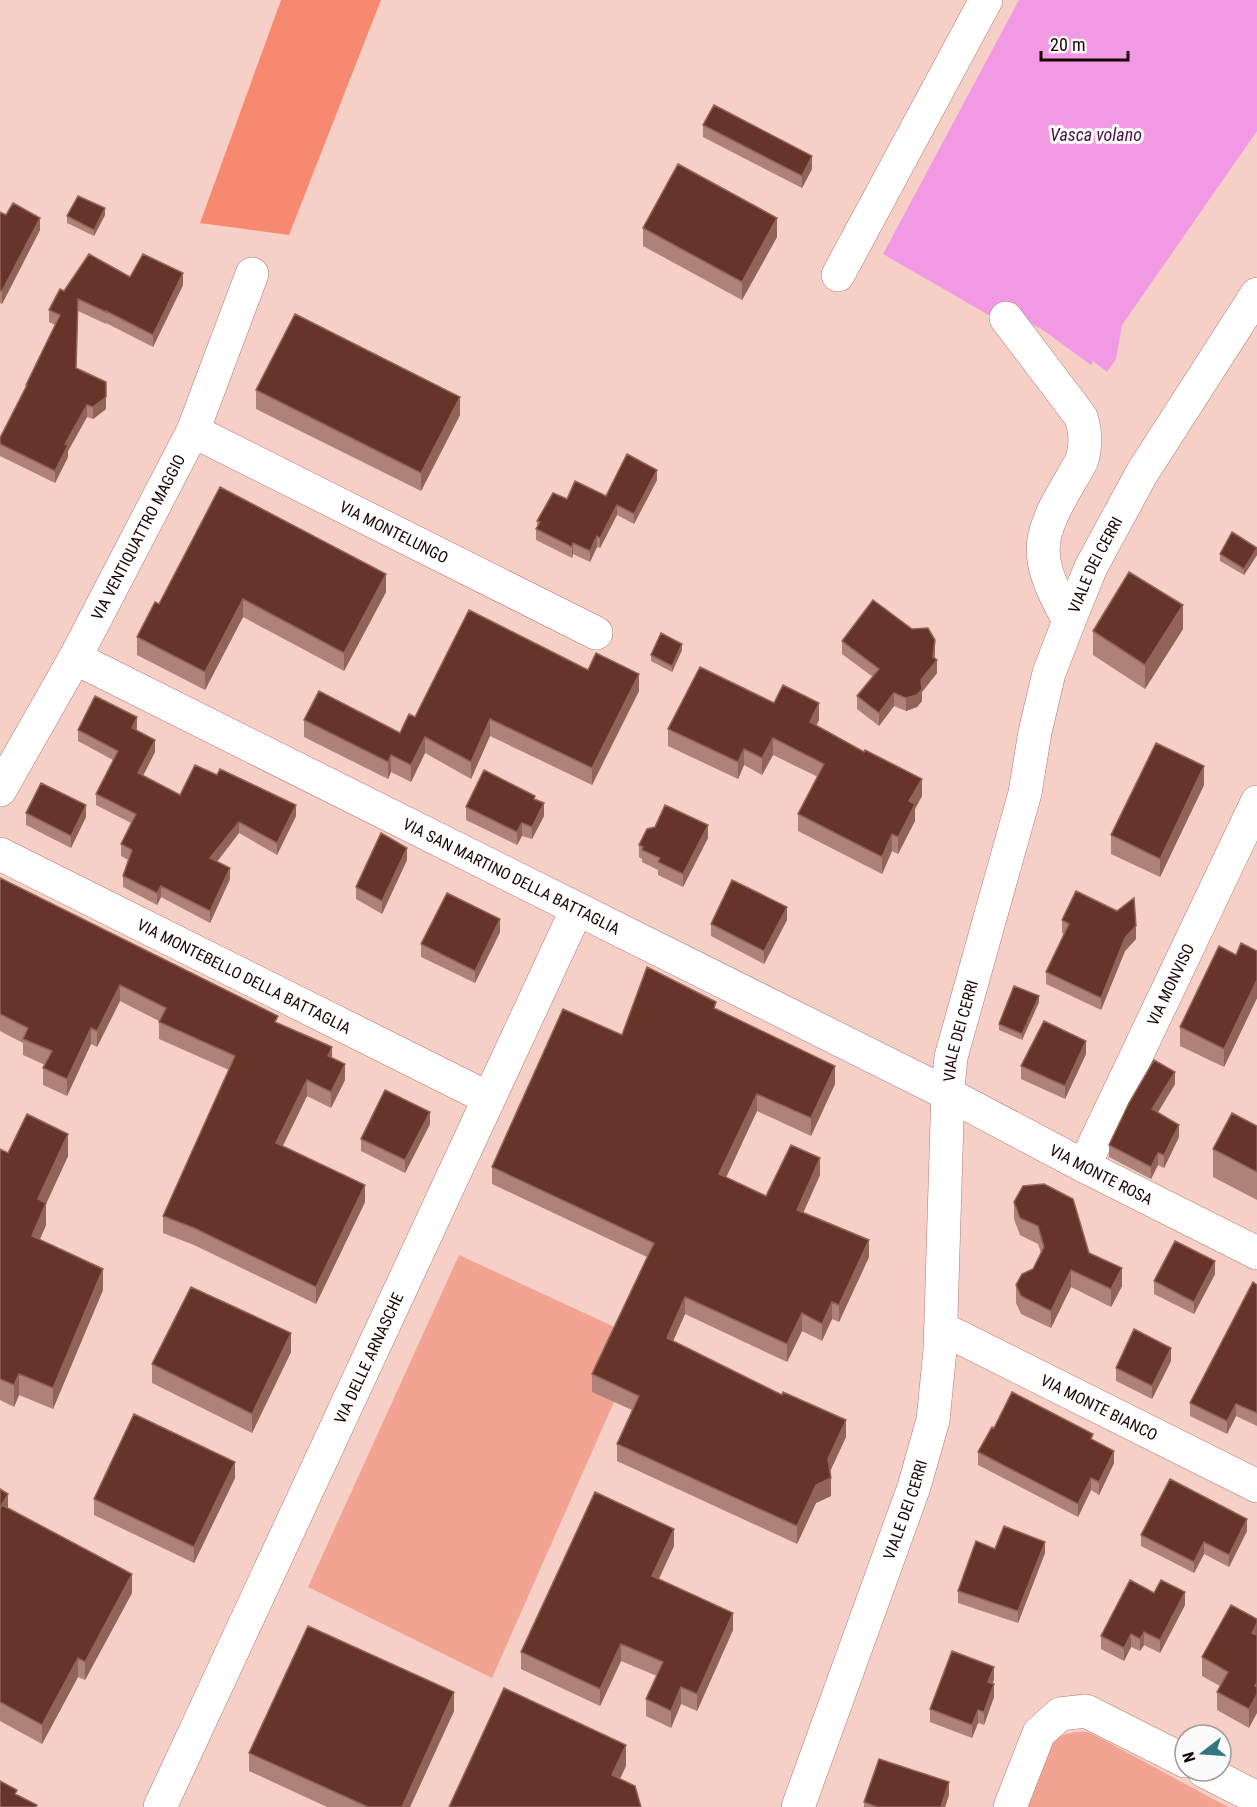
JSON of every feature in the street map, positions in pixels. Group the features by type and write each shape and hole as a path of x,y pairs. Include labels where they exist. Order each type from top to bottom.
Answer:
{"street":[{"path":"838,275 986,0"},
{"name":"VIA VENTIQUATTRO MAGGIO","path":"0,790 75,658 193,431 252,274"},
{"name":"VIALE DEI CERRI","path":"798,1807 925,1454 938,1385 951,1057 1025,793 1035,732 1050,673 1091,567 1142,473 1257,294"},
{"path":"1006,318 1082,417 1086,432 1086,447 1082,460 1045,533 1044,558 1052,590 1069,621"},
{"name":"VIA MONTELUNGO","path":"193,431 596,633"},
{"name":"VIA SAN MARTINO DELLA BATTAGLIA","path":"75,658 948,1094"},
{"name":"VIA MONVISO","path":"1084,1166 1257,802"},
{"name":"VIA MONTEBELLO DELLA BATTAGLIA","path":"0,854 488,1098"},
{"name":"VIA DELLE ARNASCHE","path":"160,1807 577,909"},
{"name":"VIA MONTE ROSA","path":"948,1094 1084,1166 1257,1252"},
{"name":"VIA MONTE BIANCO","path":"941,1328 1257,1486"},
{"path":"1010,1807 1039,1733 1060,1714 1086,1711 1173,1755"},
{"path":"1228,1783 1257,1798"}],"shaded area":[{"path":"281,0 381,0 289,235 200,223"},
{"path":"459,1255 621,1330 614,1402 492,1678 308,1587"},
{"path":"1088,1732 1173,1778 1173,1783 1183,1783 1228,1807 1028,1807 1044,1753 1053,1740 1063,1735"}],"water":[{"name":"Vasca volano","path":"1019,0 1257,0 1257,131 1122,325 1116,359 1107,372 1093,361 1091,365 1040,328 1013,315 999,321 883,254"}],"building":[{"path":"714,105 812,156 802,176 703,125"},
{"path":"678,164 777,218 742,282 643,228"},
{"path":"78,196 105,208 94,230 67,216"},
{"path":"13,203 40,218 2,291 0,290 0,212 6,215"},
{"path":"89,254 130,277 143,254 183,273 153,335 78,299 76,368 106,382 106,397 93,407 87,405 65,444 68,445 55,471 0,444 0,438 60,315 49,310 60,289 64,291"},
{"path":"295,314 460,397 421,473 256,390"},
{"path":"627,454 657,470 634,514 617,505 600,538 597,536 590,551 573,543 572,547 536,529 540,522 537,521 553,493 567,499 575,481 606,496"},
{"path":"220,487 386,574 344,653 243,599 205,672 137,637 155,602 159,604"},
{"path":"1232,532 1257,548 1244,569 1220,554"},
{"path":"1129,572 1183,605 1145,665 1093,631"},
{"path":"873,600 912,629 928,628 935,640 933,657 937,660 921,680 922,689 917,695 906,698 894,693 879,713 857,696 879,669 842,641"},
{"path":"469,610 588,670 596,653 639,674 592,768 490,719 471,762 425,737 411,765 391,755 388,762 304,720 319,691 400,733 409,714 415,717"},
{"path":"661,633 682,644 672,666 651,655"},
{"path":"700,667 774,703 783,685 819,703 810,722 864,752 865,750 922,779 909,801 915,804 905,824 898,837 892,834 882,857 798,814 824,764 773,738 762,758 744,749 738,762 668,729"},
{"path":"95,696 137,717 132,728 155,740 138,773 180,795 195,765 217,775 220,769 296,805 277,843 239,822 210,858 230,868 210,911 161,886 157,893 123,876 132,850 121,844 136,814 96,794 118,751 78,730"},
{"path":"1156,743 1204,766 1160,859 1111,835"},
{"path":"484,770 544,803 532,827 522,823 517,832 466,807"},
{"path":"41,783 86,805 71,836 26,813"},
{"path":"665,805 708,825 683,874 658,862 660,858 642,850 643,847 639,845 647,829 655,827"},
{"path":"381,833 407,848 382,901 356,887"},
{"path":"0,878 278,1016 275,1022 332,1047 328,1056 345,1064 331,1092 307,1080 276,1143 365,1185 316,1287 194,1228 163,1216 235,1056 159,1022 166,1008 120,985 97,1031 91,1028 67,1079 43,1068 52,1051 23,1039 28,1028 0,1014"},
{"path":"732,880 787,907 764,951 711,924"},
{"path":"1076,891 1117,911 1134,898 1136,926 1125,938 1101,998 1046,972 1069,924 1062,920"},
{"path":"447,893 500,919 475,971 421,944"},
{"path":"1241,943 1257,951 1257,980 1224,1049 1180,1027 1219,946 1236,955"},
{"path":"647,967 716,1002 714,1008 835,1066 811,1118 757,1094 719,1174 766,1196 791,1145 820,1158 797,1210 869,1240 839,1305 832,1302 822,1324 802,1313 787,1344 685,1297 667,1338 782,1395 783,1392 846,1420 828,1459 831,1478 816,1485 797,1526 617,1444 639,1396 592,1374 654,1243 492,1167 563,1009 622,1035"},
{"path":"1014,986 1039,996 1022,1034 999,1024"},
{"path":"1044,1021 1086,1041 1065,1086 1021,1066"},
{"path":"1154,1060 1175,1072 1152,1109 1179,1125 1164,1155 1158,1153 1151,1167 1109,1145 1129,1103"},
{"path":"385,1090 430,1112 405,1160 361,1139"},
{"path":"1232,1113 1257,1126 1257,1172 1213,1149"},
{"path":"27,1114 68,1134 38,1199 46,1203 32,1236 103,1269 53,1388 19,1374 14,1385 0,1379 0,1149 8,1153"},
{"path":"1044,1184 1073,1199 1089,1253 1122,1268 1111,1289 1071,1270 1051,1311 1021,1296 1016,1285 1022,1274 1033,1269 1044,1247 1038,1226 1020,1218 1014,1202 1023,1186"},
{"path":"1175,1241 1215,1261 1194,1302 1154,1281"},
{"path":"1253,1282 1257,1285 1257,1413 1236,1404 1227,1421 1190,1403"},
{"path":"191,1287 291,1333 252,1414 152,1364"},
{"path":"1134,1329 1171,1348 1152,1386 1116,1368"},
{"path":"1012,1392 1093,1434 1091,1439 1114,1451 1099,1482 1091,1478 1078,1504 978,1452 992,1427 994,1428"},
{"path":"134,1414 235,1462 194,1547 94,1499"},
{"path":"1170,1479 1247,1519 1229,1555 1204,1542 1194,1562 1141,1535"},
{"path":"0,1489 8,1494 0,1508"},
{"path":"595,1492 674,1529 652,1576 733,1613 697,1694 681,1687 671,1711 646,1699 663,1662 621,1644 600,1689 521,1652"},
{"path":"2,1505 132,1574 85,1662 78,1658 42,1725 0,1702 0,1508"},
{"path":"1004,1526 1045,1542 1018,1611 958,1591 976,1541 995,1549"},
{"path":"1130,1580 1154,1593 1161,1580 1185,1592 1160,1640 1144,1632 1140,1639 1131,1634 1124,1648 1101,1636"},
{"path":"1231,1605 1257,1619 1252,1633 1257,1635 1257,1682 1255,1686 1257,1694 1249,1709 1217,1692 1228,1672 1202,1657"},
{"path":"308,1626 454,1692 402,1807 368,1807 249,1753"},
{"path":"952,1651 994,1667 988,1682 994,1684 984,1712 978,1710 972,1725 930,1709"},
{"path":"504,1688 626,1745 612,1775 635,1786 641,1807 449,1807"},
{"path":"879,1759 949,1782 941,1807 877,1807 864,1802"},
{"path":"0,1781 17,1790 15,1794 37,1805 36,1807 0,1807"}]}
